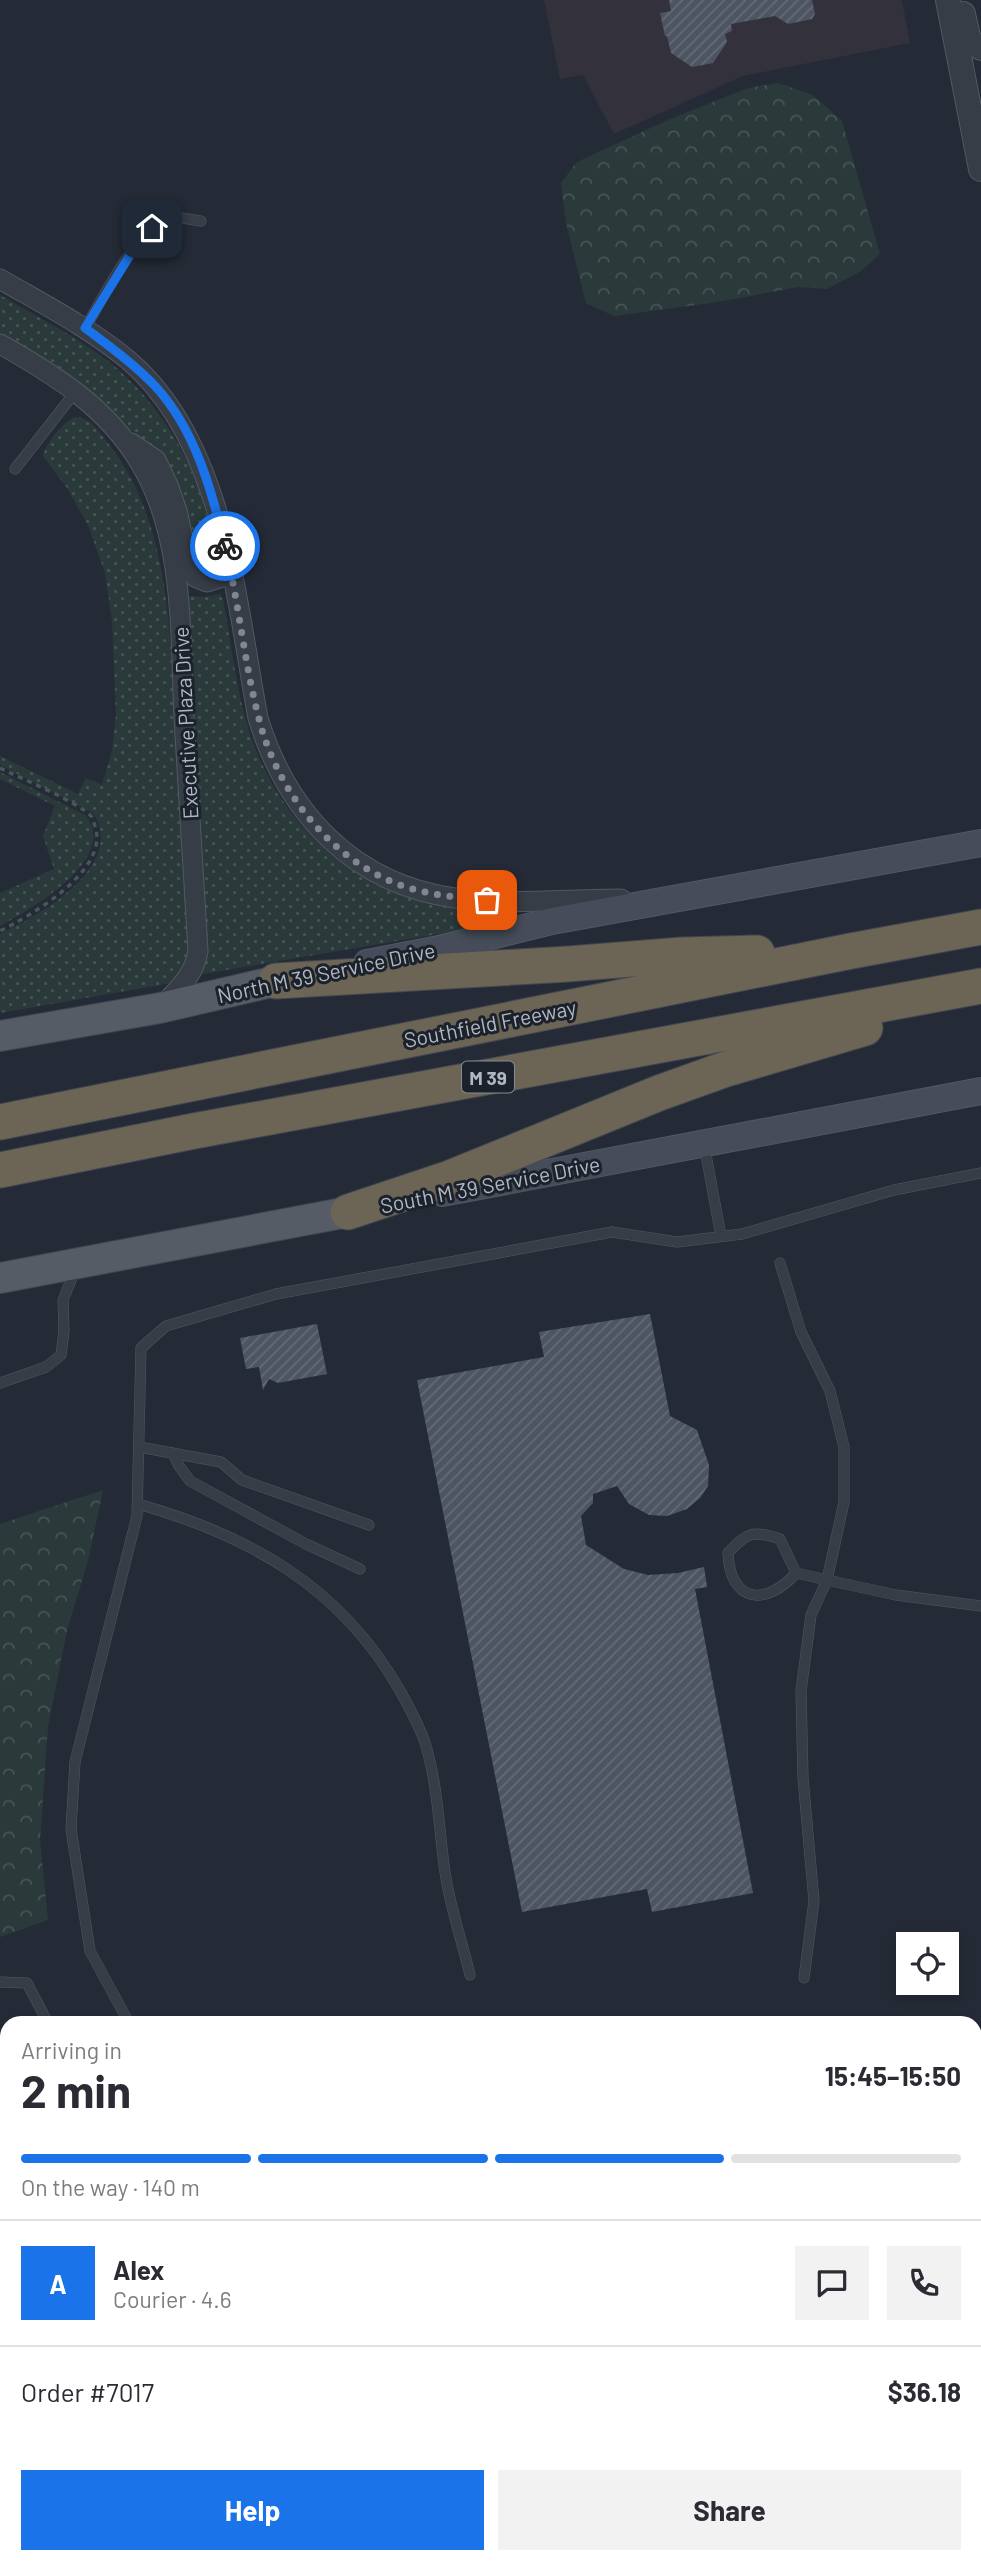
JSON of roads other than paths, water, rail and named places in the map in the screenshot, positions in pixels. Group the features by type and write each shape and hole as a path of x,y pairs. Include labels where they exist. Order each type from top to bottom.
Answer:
{"highway":[{"name":"Southfield Freeway","path":"0,1122 981,927"},
{"path":"276,981 682,955 851,951"},
{"path":"348,1212 450,1178 659,1093 735,1066 886,1022 979,987"},
{"name":"M 39","path":"0,1170 194,1131 979,987"}],"main road":[{"name":"North M 39 Service Drive","path":"0,1036 160,1008 276,981 439,949 552,921 981,843"},
{"name":"South M 39 Service Drive","path":"0,1278 981,1091"}],"street":[{"path":"948,0 979,156"},
{"path":"961,0 969,41 981,48"},
{"path":"0,279 85,328 128,360 157,388 181,424 201,463 215,505 265,741 279,774 300,806 324,834 351,858 372,871 402,885 456,898 668,899"},
{"name":"Executive Plaza Drive","path":"0,344 52,373 76,391 122,436 141,464 154,492 170,547 177,600 198,951 189,979 160,1008"},
{"name":"Executive Plaza Drive","path":"122,436 156,460 177,511 189,565 195,577 207,582 220,578 230,567"}],"lane":[{"path":"85,328 135,247 152,228 175,218 201,221"},
{"path":"15,469 76,391"},
{"path":"704,1143 721,1237"},
{"path":"125,2016 90,1951 71,1829 75,1762 138,1516 141,1348 166,1326 276,1294 612,1232 677,1241 742,1234 894,1190 981,1173"},
{"path":"779,1263 802,1332 830,1391 844,1447 844,1502 827,1580 811,1615 801,1691 803,1778 814,1901 804,1978"},
{"path":"0,1382 46,1367 61,1355 64,1331 63,1300 78,1264"},
{"path":"139,1447 221,1462 242,1480 369,1525"},
{"path":"173,1453 190,1481 306,1544 360,1569"},
{"path":"138,1504 187,1518 230,1537 316,1588 386,1667 410,1708 426,1744 435,1783 446,1880 470,1975"},
{"path":"759,1532 780,1539 796,1573 784,1586 769,1594 752,1595 738,1588 733,1580 729,1572 728,1553 743,1537 759,1532"},
{"path":"796,1573 896,1595 981,1606"},
{"path":"0,1982 27,1983 44,2016"}]}
